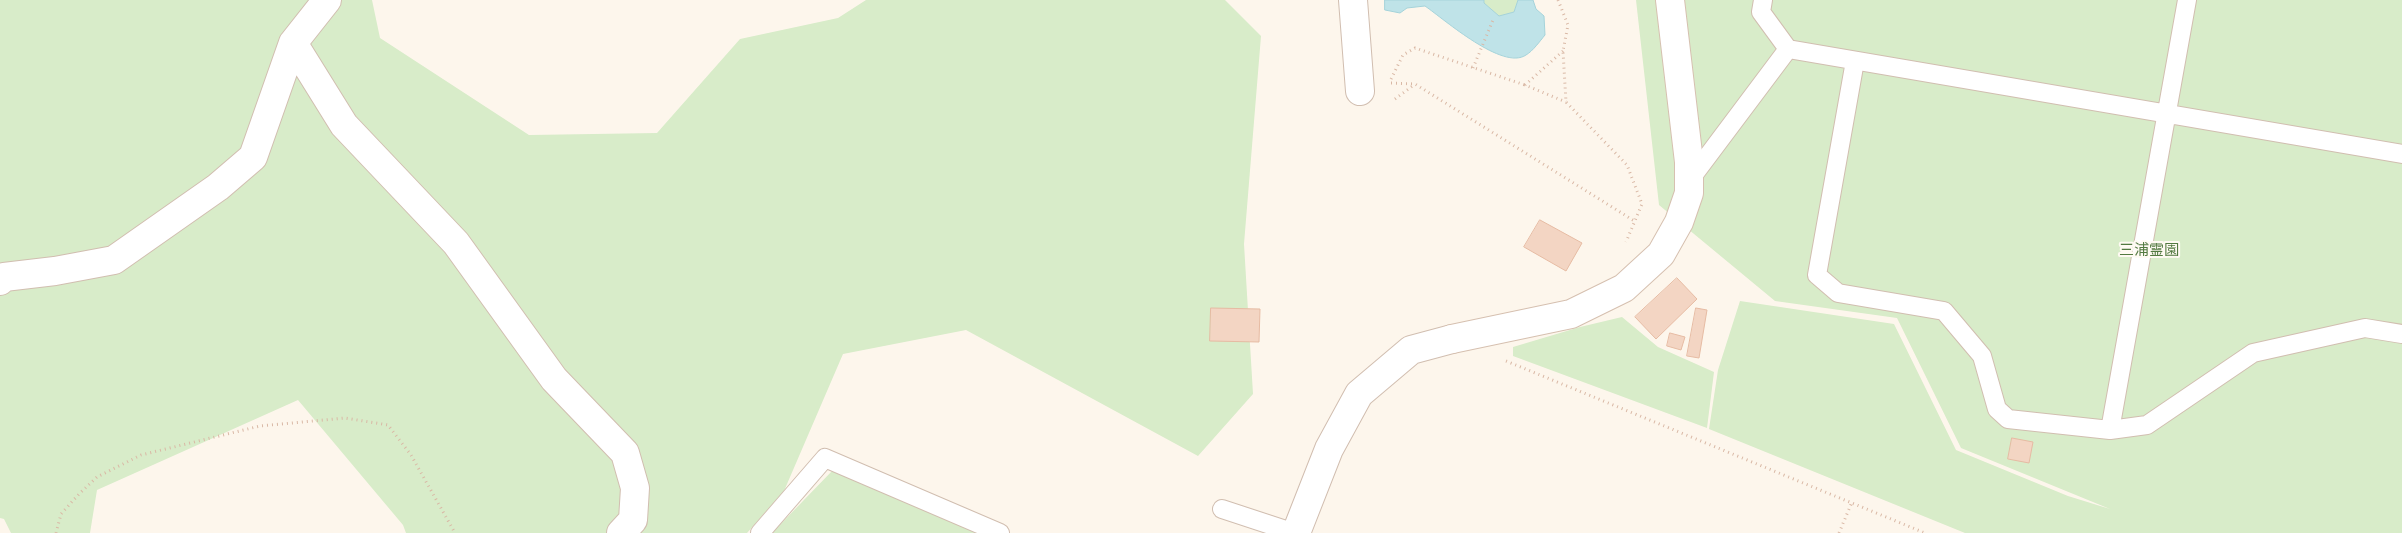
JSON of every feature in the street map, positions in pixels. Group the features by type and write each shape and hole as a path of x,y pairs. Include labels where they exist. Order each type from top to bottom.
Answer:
{"street":[{"path":"0,281 4,278 114,260 218,187 253,157 293,43 327,0"},
{"path":"1353,0 1360,91"},
{"path":"1296,533 1329,449 1359,394 1411,350 1452,339 1571,314 1624,288 1661,254 1678,222 1689,193 1689,162 1670,0"},
{"path":"293,43 344,125 456,243 554,379 625,454 635,488 633,520 621,533"}],"lane":[{"path":"1763,0 1761,12 1788,49 2402,154"},
{"path":"2110,430 2187,0"},
{"path":"1689,182 1788,49"},
{"path":"1855,61 1817,275 1838,293 1944,311 1982,356 1997,409 2008,419 2110,430 2147,426 2253,353 2365,328 2402,334"},
{"path":"760,533 825,458 1000,533"},
{"path":"1222,509 1296,533"}],"path":[{"path":"1558,0 1568,25 1563,51 1566,102"},
{"path":"1473,68 1493,20"},
{"path":"1623,250 1636,222 1642,204 1627,165 1566,102 1525,85 1415,48 1402,55 1389,83 1415,84 1636,222"},
{"path":"1525,85 1563,51"},
{"path":"1395,99 1415,84"},
{"path":"1497,358 1925,533"},
{"path":"56,533 60,514 79,494 98,477 141,455 260,426 345,418 388,425 411,455 455,533"},
{"path":"1839,533 1852,502"}],"green space":[{"path":"0,0 372,0 380,38 529,135 657,133 740,39 838,18 866,0 1225,0 1261,36 1244,244 1253,394 1198,456 966,330 843,354 784,491 747,533 406,533 403,525 298,400 97,490 90,533 11,533 4,519 0,518"},
{"path":"1484,0 1518,1 1514,12 1499,17 1484,3"},
{"name":"三浦霊園","path":"1636,0 2402,0 2402,533 1965,533 1709,429 1718,370 1740,301 1894,324 1956,450 2068,496 2110,509 1961,448 1897,318 1775,301 1659,205"},
{"path":"1622,317 1658,347 1714,372 1707,428 1513,356 1513,347 1580,327"},
{"path":"832,471 978,533 772,533"}],"water":[{"path":"1385,0 1484,0 1484,3 1499,16 1514,12 1518,0 1533,0 1536,9 1544,16 1545,35 1526,55 1516,58 1503,56 1474,42 1425,6 1407,8 1400,13 1385,10"}],"building":[{"path":"1540,220 1582,243 1566,271 1524,247"},
{"path":"1677,278 1697,299 1656,339 1635,317"},
{"path":"1211,308 1260,309 1259,342 1210,341"},
{"path":"1696,308 1707,310 1699,358 1687,356"},
{"path":"1670,333 1685,337 1681,350 1667,346"},
{"path":"2012,438 2033,442 2029,463 2008,459"}]}
